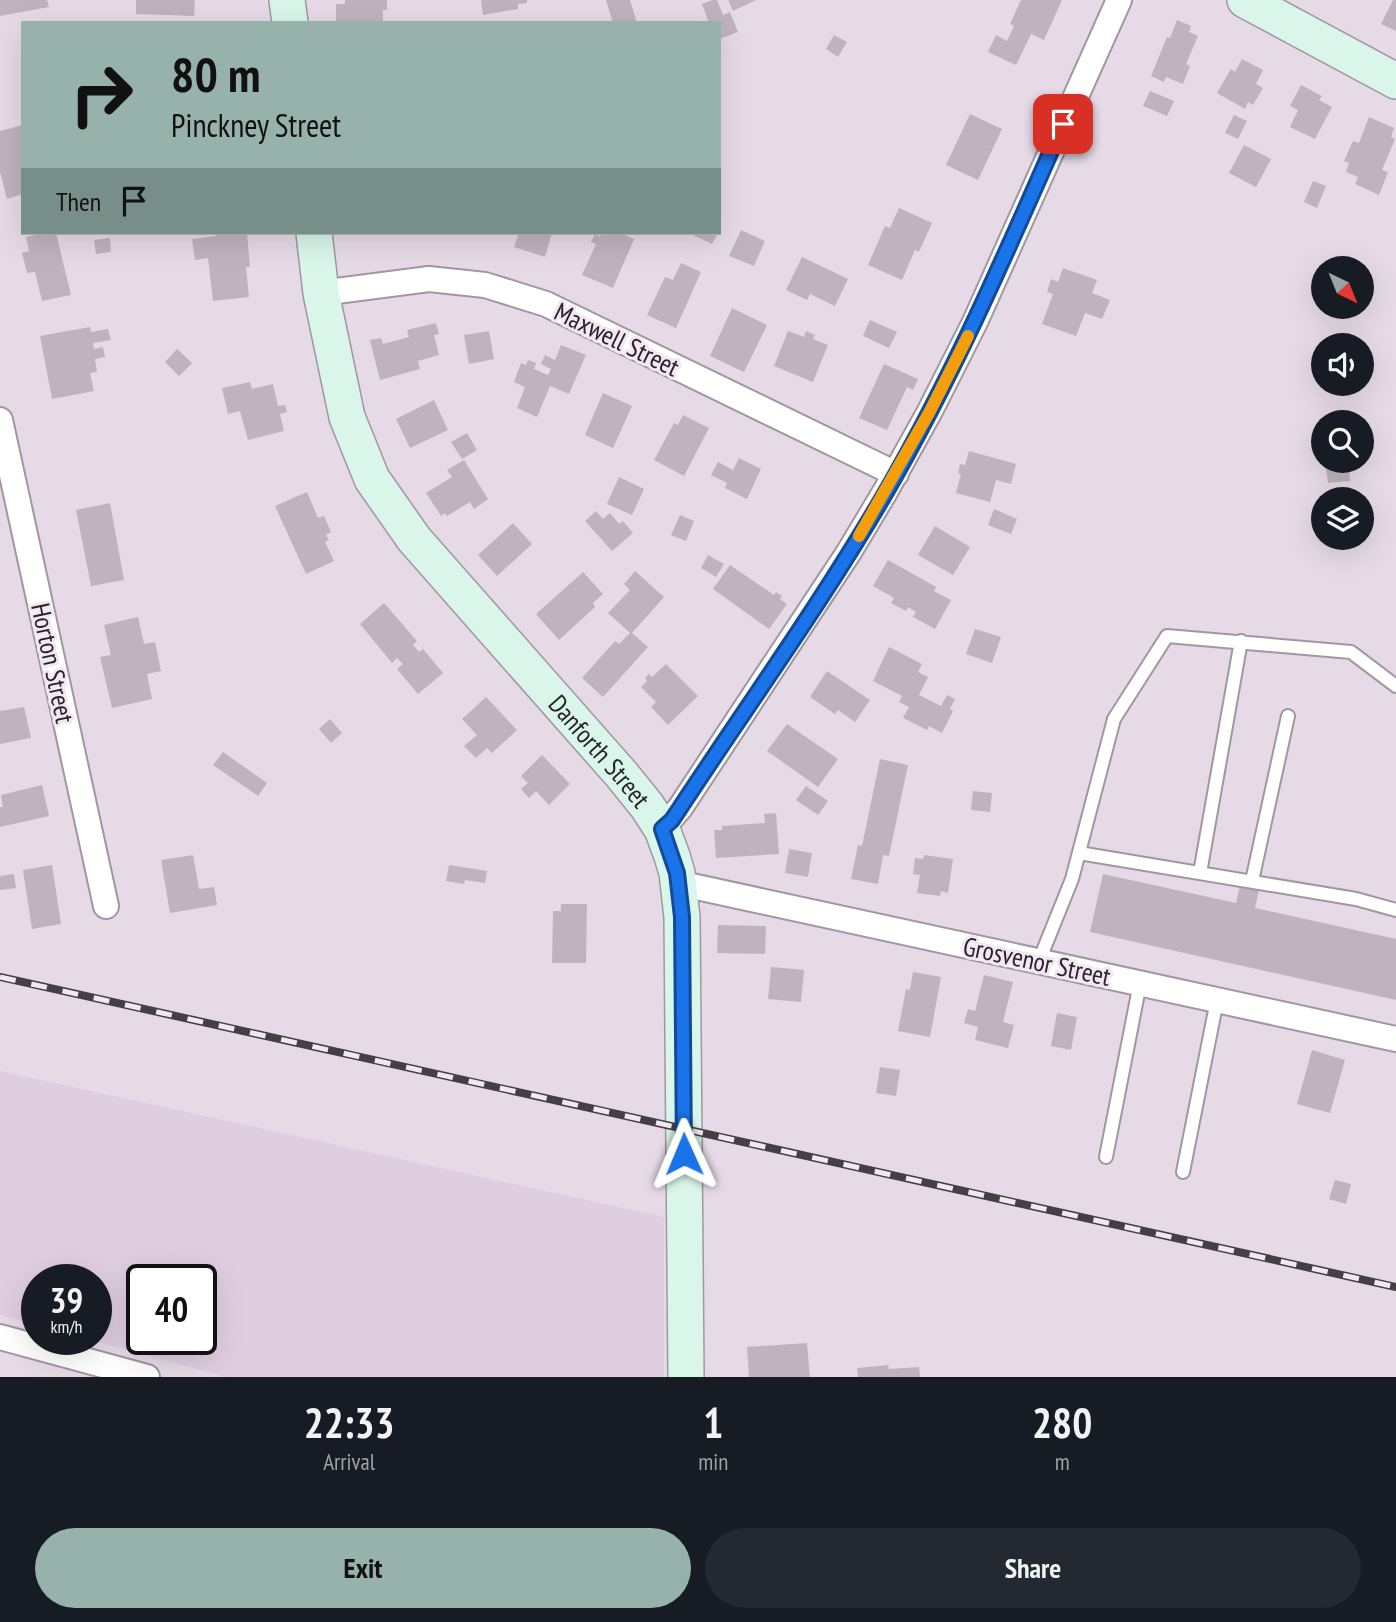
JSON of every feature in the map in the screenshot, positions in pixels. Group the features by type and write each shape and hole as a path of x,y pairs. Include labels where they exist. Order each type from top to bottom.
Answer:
{"street":[{"path":"287,0 290,21"},
{"path":"662,829 672,820 719,750 849,552 896,474 975,322 1119,0"},
{"path":"1245,0 1396,81"},
{"name":"Danforth Street","path":"314,235 321,293 347,416 363,458 385,500 414,539 647,806 662,829 672,856 682,917 686,1377"},
{"name":"Maxwell Street","path":"321,293 429,279 506,290 545,304 896,474"},
{"name":"Horton Street","path":"0,420 106,906"},
{"name":"Grosvenor Street","path":"678,883 1396,1038"},
{"path":"0,1337 147,1377"}],"lane":[{"path":"1039,961 1072,879 1114,719 1167,636 1351,652 1396,686"},
{"path":"1200,873 1241,641"},
{"path":"1252,881 1289,716"},
{"path":"1079,853 1356,899 1396,910"},
{"path":"1106,1157 1140,983"},
{"path":"1183,1172 1217,1000"}],"shaded area":[{"path":"0,1071 664,1217 664,1377 226,1377 146,1355 217,1355 217,1264 126,1264 126,1350 112,1346 112,1264 21,1264 21,1321 0,1315"}],"building":[{"path":"0,0 47,0 49,7 0,16"},
{"path":"136,0 195,0 194,16 136,14"},
{"path":"345,0 387,0 387,10 383,10 383,21 336,21 336,4 345,4"},
{"path":"481,0 527,0 527,3 518,4 518,9 483,15"},
{"path":"606,0 630,0 636,21 612,21"},
{"path":"717,0 723,15 730,12 738,32 721,38 721,21 708,21 702,4"},
{"path":"728,0 756,0 733,11"},
{"path":"1021,0 1062,0 1044,40 1031,34 1016,65 988,52 996,35 1007,41 1014,26 1010,24"},
{"path":"1393,0 1396,0 1396,31 1381,24"},
{"path":"1177,20 1191,26 1189,32 1198,36 1186,64 1190,66 1183,84 1166,77 1164,82 1151,76"},
{"path":"834,35 847,42 838,57 826,49"},
{"path":"1242,59 1263,70 1256,84 1263,88 1253,105 1248,102 1245,109 1217,93 1231,69 1235,72"},
{"path":"1301,85 1322,96 1319,100 1332,107 1315,139 1290,127 1298,110 1290,106"},
{"path":"1150,91 1174,101 1167,116 1143,106"},
{"path":"970,114 1002,129 978,180 946,165"},
{"path":"1234,115 1247,121 1238,139 1225,133"},
{"path":"1369,117 1394,128 1391,137 1395,139 1382,170 1388,172 1379,195 1355,184 1358,177 1346,172 1349,163 1344,161 1353,141 1359,143"},
{"path":"21,126 21,195 7,199 0,172 0,131"},
{"path":"1244,145 1271,159 1256,187 1229,173"},
{"path":"1313,181 1326,186 1317,208 1304,202"},
{"path":"899,208 932,223 919,252 915,250 902,280 868,265 885,226 890,228"},
{"path":"741,230 765,241 754,266 729,256"},
{"path":"56,235 71,295 42,301 35,272 27,273 22,253 29,251 26,237"},
{"path":"247,235 250,267 246,267 249,297 213,301 208,258 195,260 192,239"},
{"path":"518,235 551,235 545,257 514,247"},
{"path":"594,235 625,235 634,239 613,288 582,275 596,244 591,242"},
{"path":"693,235 717,235 712,244"},
{"path":"110,238 111,252 96,254 94,240"},
{"path":"802,257 848,279 835,306 810,294 807,300 786,290"},
{"path":"681,263 701,272 676,328 647,315 665,277 673,280"},
{"path":"1063,268 1097,280 1092,293 1110,300 1102,319 1085,313 1076,336 1042,324 1053,294 1047,292 1051,279 1058,282"},
{"path":"732,308 767,325 744,372 710,356"},
{"path":"870,320 897,332 889,348 863,336"},
{"path":"436,323 439,334 434,335 439,355 418,361 420,369 380,380 370,340 381,338 383,344 409,337 407,330"},
{"path":"90,327 91,332 108,329 111,340 93,343 94,349 103,347 105,357 95,359 97,372 90,373 94,391 52,399 40,336"},
{"path":"489,331 494,359 469,364 464,335"},
{"path":"788,331 804,337 806,331 815,335 813,339 828,345 813,382 774,366"},
{"path":"561,345 586,355 569,394 550,386 537,417 517,408 525,387 514,382 521,363 526,365 528,360 536,363 534,369 548,375 551,369 541,364 545,355 555,360"},
{"path":"177,349 192,363 179,376 165,362"},
{"path":"884,364 918,379 913,390 907,387 887,430 859,418"},
{"path":"250,382 252,389 273,384 278,406 285,405 287,412 280,414 284,431 248,440 240,411 228,414 222,388"},
{"path":"603,393 632,406 613,448 585,435"},
{"path":"434,400 448,430 410,448 396,419"},
{"path":"683,415 709,428 684,476 654,460 674,423 678,425"},
{"path":"467,433 477,450 462,459 451,442"},
{"path":"969,451 1016,464 1011,484 996,480 990,502 956,493 961,474 958,473 960,464 965,465"},
{"path":"739,458 761,469 747,499 725,488 727,483 711,475 718,462 733,470"},
{"path":"464,460 488,499 474,509 470,502 447,516 445,513 441,516 426,493 452,477 447,470"},
{"path":"1327,473 1349,473 1350,481 1328,483"},
{"path":"619,477 644,489 632,515 607,504"},
{"path":"307,492 318,518 324,516 331,532 326,535 329,540 325,542 334,561 306,574 275,506"},
{"path":"110,503 124,580 91,586 76,510"},
{"path":"994,509 1017,519 1011,534 988,525"},
{"path":"596,511 603,519 610,513 619,524 623,521 633,533 612,551 585,521"},
{"path":"680,515 694,521 686,541 671,535"},
{"path":"513,523 532,544 497,576 478,555"},
{"path":"935,526 970,547 953,575 918,555"},
{"path":"708,555 724,564 716,577 701,568"},
{"path":"888,560 936,587 934,591 951,600 935,629 913,617 916,612 908,607 906,611 891,603 894,598 873,586"},
{"path":"730,565 774,595 776,592 782,596 780,599 787,604 769,629 713,589"},
{"path":"635,571 664,597 632,633 648,647 603,697 582,678 615,641 619,644 630,633 608,613 630,590 624,584"},
{"path":"583,572 603,594 593,603 595,607 559,640 536,614"},
{"path":"384,603 417,641 413,645 419,652 423,649 443,673 418,694 397,669 403,664 397,658 392,663 360,624"},
{"path":"138,617 144,644 155,642 161,671 147,674 152,699 112,708 100,657 111,655 104,625"},
{"path":"975,629 1001,637 992,663 966,654"},
{"path":"889,647 922,664 918,672 928,677 919,695 941,706 947,695 955,699 950,709 953,711 942,733 929,726 927,730 903,718 909,707 899,702 902,696 873,681"},
{"path":"666,664 698,696 668,725 651,707 656,702 641,687 649,674 652,677"},
{"path":"827,671 870,700 855,722 838,710 835,714 810,697"},
{"path":"486,697 517,730 492,753 487,748 476,758 464,746 477,735 462,719"},
{"path":"24,707 31,738 0,744 0,711"},
{"path":"330,719 342,733 331,743 319,729"},
{"path":"787,724 838,759 818,787 767,751"},
{"path":"223,752 267,783 258,796 213,765"},
{"path":"542,755 570,784 549,805 536,791 529,798 521,789 528,783 521,776"},
{"path":"880,759 908,765 889,856 883,855 878,884 851,879 858,845 862,846"},
{"path":"42,785 49,816 0,827 0,807 3,807 1,795"},
{"path":"806,786 828,801 818,815 796,800"},
{"path":"973,791 992,793 990,812 971,810"},
{"path":"776,813 779,854 716,858 714,830 722,830 722,826 765,823 764,814"},
{"path":"789,849 812,853 808,877 785,873"},
{"path":"193,855 199,889 214,887 217,905 170,913 161,860"},
{"path":"924,855 953,859 948,893 941,891 940,896 917,893 920,875 913,874 915,858 923,859"},
{"path":"52,865 61,924 32,929 23,870"},
{"path":"449,865 487,871 485,883 446,881"},
{"path":"14,874 16,888 0,890 0,876"},
{"path":"1103,874 1236,903 1241,881 1260,885 1255,908 1396,939 1396,1000 1090,932"},
{"path":"561,904 587,904 586,963 552,963 553,911 561,911"},
{"path":"718,925 766,926 765,954 717,953"},
{"path":"771,967 804,970 801,1002 768,999"},
{"path":"913,972 941,977 930,1037 898,1031 906,989 910,990"},
{"path":"984,975 1013,982 1003,1022 1014,1025 1008,1048 975,1040 978,1027 964,1023 968,1009 975,1011"},
{"path":"1057,1013 1077,1017 1071,1050 1051,1046"},
{"path":"1312,1050 1345,1060 1330,1113 1297,1104"},
{"path":"880,1067 900,1070 896,1096 876,1093"},
{"path":"1335,1180 1351,1184 1346,1204 1329,1199"},
{"path":"807,1343 810,1377 749,1377 747,1347"},
{"path":"888,1365 889,1369 919,1367 920,1377 858,1377 857,1368"}],"railway":[{"path":"0,977 1396,1287"}],"slow traffic":[{"path":"859,536 930,411 968,336"}],"route":[{"path":"684,1154 682,917 677,873 662,829 680,808 849,552 885,492 975,322 1063,124"}]}
